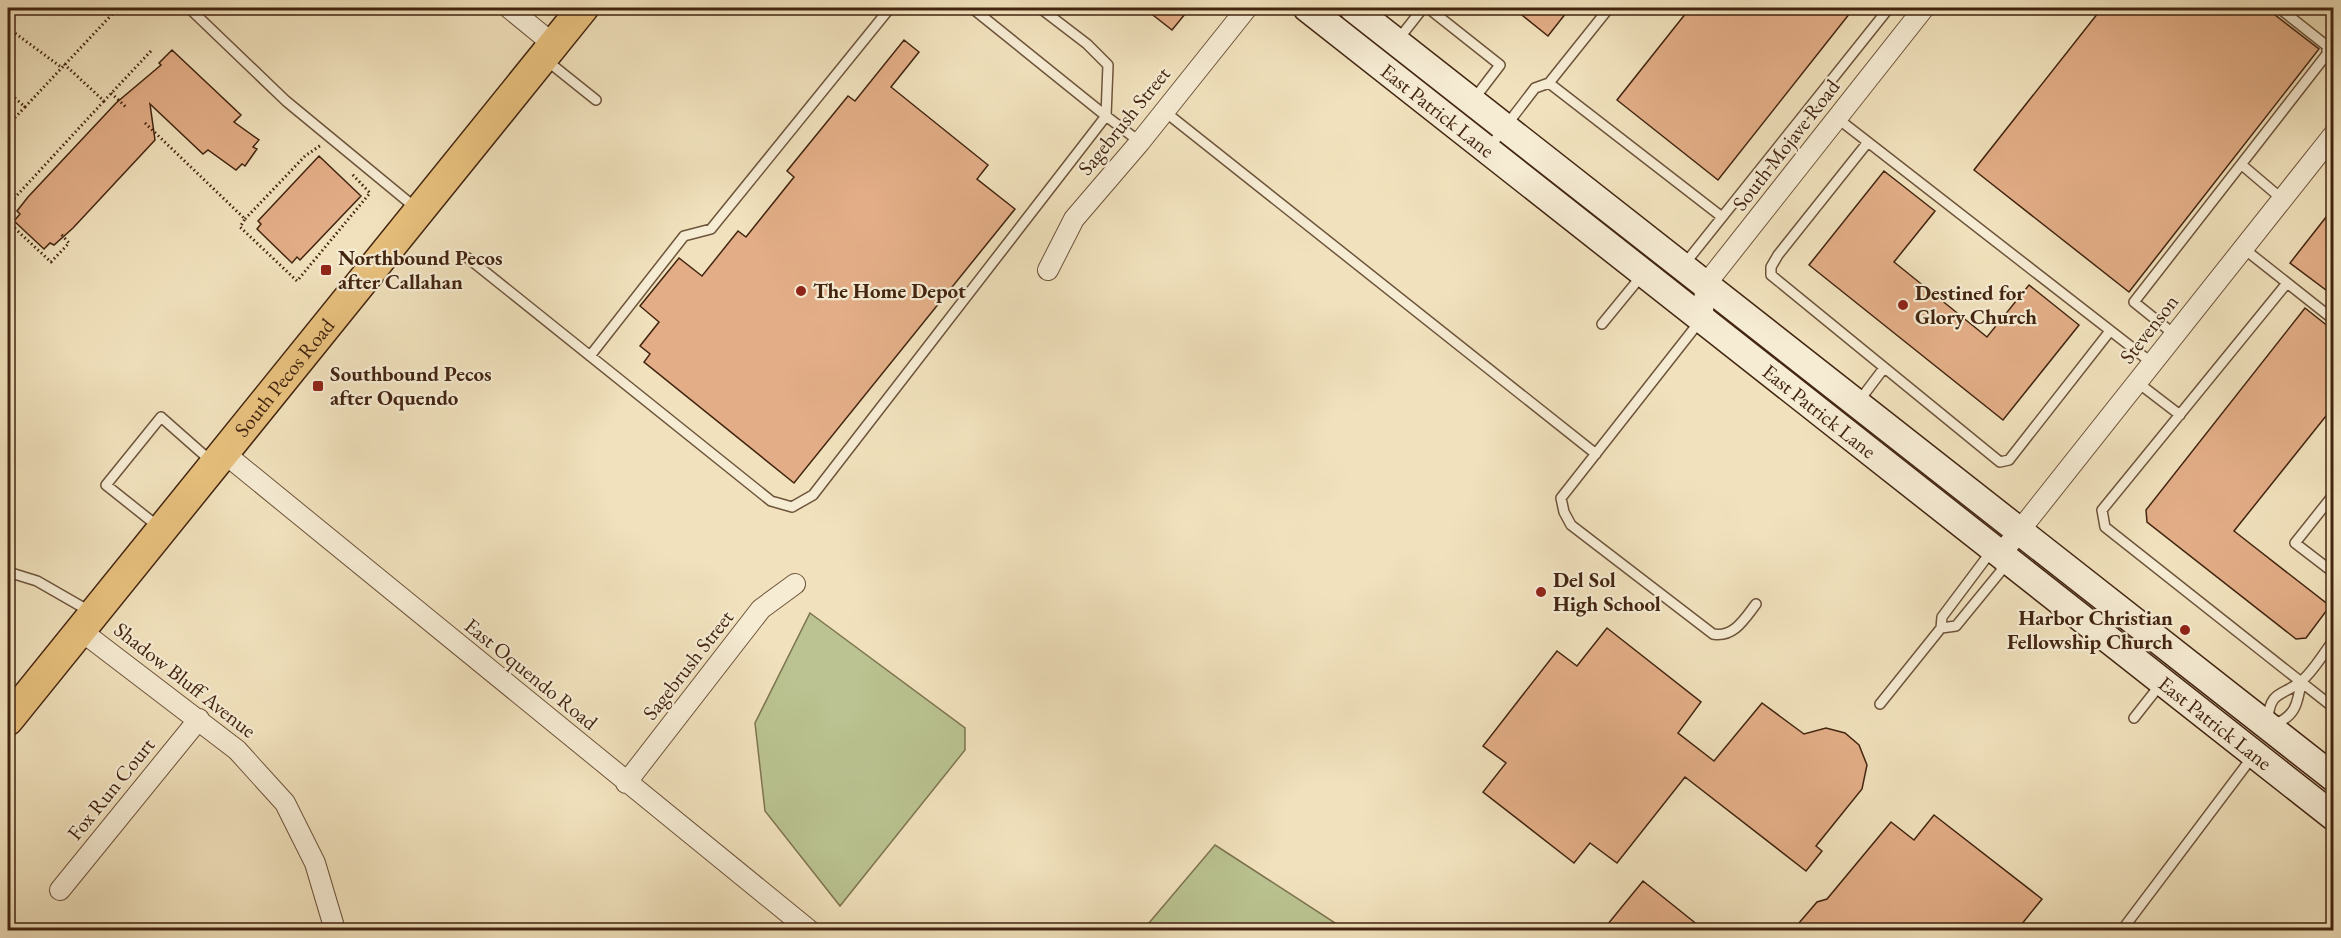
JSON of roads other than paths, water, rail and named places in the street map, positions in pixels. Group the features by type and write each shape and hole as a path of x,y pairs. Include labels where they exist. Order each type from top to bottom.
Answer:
{"main road":[{"name":"South Pecos Road","path":"8,720 583,8"},
{"name":"East Patrick Lane","path":"1306,8 1488,150 1668,276 1706,284 2334,778"},
{"name":"East Patrick Lane","path":"1364,13 1396,42 1505,127 1668,276 1702,319 2334,817"},
{"path":"2254,754 2267,726"}],"street":[{"path":"509,8 548,51"},
{"name":"Sagebrush Street","path":"1048,270 1074,219 1140,142 1247,8"},
{"name":"South Mojave Road","path":"1706,284 1924,8"},
{"name":"Stevenson","path":"2001,554 2334,134"},
{"path":"1702,319 1706,284"},
{"name":"East Oquendo Road","path":"219,458 809,930"},
{"name":"Sagebrush Street","path":"626,783 761,609 795,584"},
{"name":"Shadow Bluff Avenue","path":"87,622 237,750 285,803 315,862 335,930"},
{"name":"Fox Run Court","path":"60,890 199,719"}],"lane":[{"path":"189,8 286,101 419,210"},
{"path":"590,356 684,236 711,230 890,8"},
{"path":"972,8 1140,142"},
{"path":"468,258 771,501 792,507 813,495 1106,116 1108,65 1087,44 1040,8"},
{"path":"1396,42 1425,8 1500,65 1472,101"},
{"path":"1488,150 1535,88 1549,83 1609,8"},
{"path":"1602,324 1668,276 1722,217 1889,8"},
{"path":"2175,335 2134,302 2330,56 2327,46 2279,8"},
{"path":"548,51 596,100"},
{"path":"1549,83 1722,217"},
{"path":"1164,111 1596,454"},
{"path":"1837,118 2152,363"},
{"path":"1868,142 1778,255 1771,267 1771,275 2000,462 2009,460 2110,331"},
{"path":"2242,165 2282,199"},
{"path":"2243,248 2334,320"},
{"path":"2287,283 2102,510 2105,527 2334,708"},
{"path":"1702,319 1561,498 1564,512 1571,525 1713,634 1722,636 1736,630 1756,604"},
{"path":"1857,403 1884,368"},
{"path":"2137,382 2180,415"},
{"path":"162,529 106,485 161,417 219,458"},
{"path":"2334,494 2295,543 2334,573"},
{"path":"1880,704 1941,628 1942,617 1987,557 2001,554 2001,571 1956,626 1941,628"},
{"path":"8,572 37,581 87,622"},
{"path":"2301,682 2298,705 2286,720 2267,726 2269,708 2281,692 2301,682 2334,640"},
{"path":"2134,718 2163,681"},
{"path":"2122,930 2254,754"}],"place":[{"name":"Northbound Pecos after Callahan","path":"326,270"},
{"name":"The Home Depot","path":"801,291"},
{"name":"Destined for Glory Church","path":"1903,305"},
{"name":"Southbound Pecos after Oquendo","path":"318,386"},
{"name":"Del Sol High School","path":"1541,592"},
{"name":"Harbor Christian Fellowship Church","path":"2185,630"}]}
